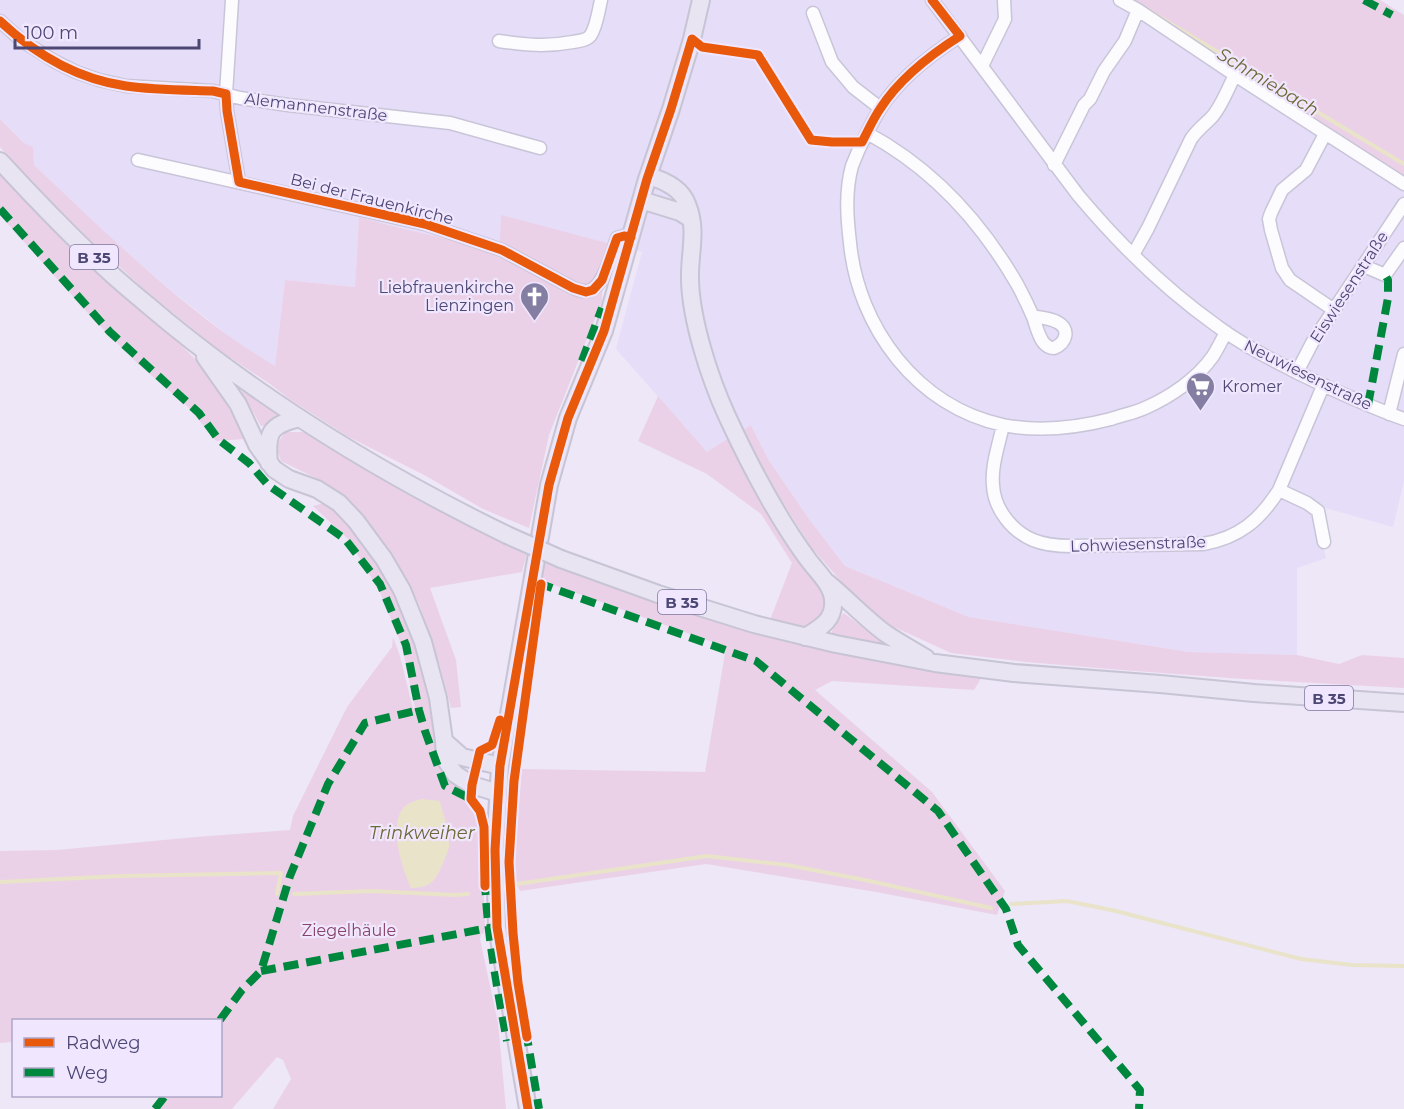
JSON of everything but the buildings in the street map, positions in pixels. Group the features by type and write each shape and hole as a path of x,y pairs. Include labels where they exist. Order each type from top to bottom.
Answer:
{"main road":[{"path":"528,1109 497,927 495,850 500,765 549,485 568,418 604,331 648,176 692,39 700,0"},
{"name":"B 35","path":"0,161 107,270 233,372 300,418 400,480 507,535 561,559 658,594 744,621 805,637 935,663 1014,673 1404,703"},
{"path":"648,176 660,180 681,193 687,204 693,226 691,295 698,330 725,412 769,499 833,596 831,616 825,625 805,637"},
{"path":"641,200 680,212 691,219"},
{"path":"196,344 238,404 257,445 274,469 280,474 317,489 339,503 384,559 402,590 423,642 438,698 446,759 455,774 472,785 498,793"},
{"path":"269,463 267,445 269,435 284,422 300,418"},
{"path":"825,581 862,615 886,633 935,663"},
{"path":"444,741 462,758 500,765"}],"street":[{"path":"232,0 226,94 239,182"},
{"path":"499,41 541,46 584,40 593,30 601,0"},
{"name":"Neuwiesenstraße","path":"932,0 1054,165 1104,226 1133,255 1202,315 1256,351 1323,386 1404,419"},
{"path":"982,66 1005,19 1004,0"},
{"path":"1120,0 1404,184"},
{"path":"1054,165 1084,105 1090,99 1104,71 1125,41 1138,10"},
{"path":"813,13 832,62 853,87 880,108"},
{"name":"Alemannenstraße","path":"0,21 21,40 54,61 99,80 126,86 213,91 240,98 288,105 450,123 540,148"},
{"path":"960,36 924,61 880,108 851,168 847,196 851,255 856,281 867,310 890,348 919,383 960,410 1003,425 1042,429 1081,426 1145,408 1171,394 1199,373 1226,332"},
{"path":"1133,255 1191,139 1197,130 1212,117 1235,75"},
{"path":"867,133 891,146 915,164 942,186 960,205 1005,263 1033,316"},
{"path":"1325,134 1306,170 1282,190 1269,219 1284,273 1290,280 1335,310"},
{"name":"Bei der Frauenkirche","path":"138,160 425,225 502,250 573,288 586,292 593,290 602,280 617,238 631,237"},
{"name":"Eiswiesenstraße","path":"1297,372 1312,343 1404,204"},
{"path":"1364,266 1386,275 1404,248"},
{"path":"1389,414 1404,354"},
{"name":"Lohwiesenstraße","path":"1003,425 993,475 996,502 1010,522 1034,540 1051,545 1203,544 1233,535 1256,519 1269,505 1279,490 1323,386"},
{"path":"1279,490 1307,503 1318,511 1324,542"}],"shaded area":[{"path":"0,0 1115,0 1404,187 1404,481 1393,527 1322,507 1314,513 1326,558 1297,568 1297,655 1189,652 969,617 845,566 768,459 751,425 707,452 616,349 642,252 501,216 499,253 359,217 355,287 285,280 275,367 235,341 163,284 34,165 24,143 0,119"}],"green space":[{"path":"1113,0 1380,0 1404,15 1404,187"},
{"path":"0,119 24,143 33,147 34,165 132,257 209,321 275,366 285,280 355,287 359,217 499,253 501,215 611,244 603,270 602,301 549,435 529,528 483,509 426,476 347,436 216,348 145,290 87,237 17,167 0,147"},
{"path":"0,172 29,205 208,372 246,439 216,441 188,407 137,363 95,321 0,215"},
{"path":"243,390 276,413 276,416 265,426 261,426"},
{"path":"658,396 707,452 729,438 798,558 822,591 825,611 813,624 799,626 770,620 792,563 761,514 707,474 638,441"},
{"path":"751,425 768,459 845,566 969,617 1189,652 1297,655 1339,664 1362,655 1404,658 1404,688 1122,670 951,653 892,626 854,596 811,547 761,468 741,431"},
{"path":"285,432 306,432 354,461 527,553 522,572 430,588 456,660 461,707 451,708 440,666 419,604 399,566 372,528 348,500 326,483 281,461 276,446"},
{"name":"Ziegelhäule","path":"328,502 363,538 395,592 422,657 444,771 450,781 461,787 478,805 486,833 483,880 485,924 484,933 481,934 480,939 498,1023 506,1109 273,1109 291,1079 283,1060 277,1057 232,1109 152,1109 162,1097 222,1097 222,1019 12,1019 12,1042 0,1043 0,851 57,850 290,830 293,816 347,707 392,647 393,637 413,709 415,708 402,646 380,592 348,539 313,506"},
{"path":"546,559 592,577 983,675 974,690 832,681 815,690 932,792 1005,891 997,915 706,864 520,891 513,877 522,769 705,772 726,647 540,580"},
{"path":"844,613 882,642 881,644 832,634"}],"water":[{"name":"Trinkweiher","path":"421,799 440,801 448,832 449,848 439,873 433,881 418,888 411,888 398,847 397,824 404,807"}],"waterway":[{"name":"Schmiebach","path":"1148,10 1404,164"},
{"path":"517,884 707,856 787,865 991,908"},
{"path":"0,882 121,876 281,873 277,894"},
{"path":"294,894 371,891 468,894"},
{"path":"1011,904 1067,901 1116,911 1301,959 1352,965 1404,966"}],"marked path":[{"path":"1364,0 1392,15"},
{"path":"0,209 110,332 199,413 219,440 249,463 268,485 345,539 380,584 406,645 419,710 445,786 471,799"},
{"path":"1368,405 1388,298 1388,280 1385,275"},
{"path":"582,361 602,308"},
{"path":"538,583 756,661 938,811 1006,909 1018,945 1140,1090 1139,1109"},
{"path":"221,1019 242,990 261,971 290,876 328,784 365,723 419,710"},
{"path":"485,880 490,941 507,1041"},
{"path":"261,971 494,927"},
{"path":"526,1031 539,1109"},
{"path":"155,1109 164,1097"}],"cycle path":[{"path":"528,1109 497,927 495,850 500,766 549,485 568,418 604,331 647,179 692,39 702,47 758,55 811,140 862,142 877,113 896,88 938,51 960,36 932,0"},
{"path":"0,21 43,54 91,78 126,86 213,91 226,94 239,182 425,224 502,250 573,288 586,292 593,290 602,280 617,238 631,237"},
{"path":"527,1037 518,983 509,862 514,781 541,584"},
{"path":"485,886 484,827 480,811 471,799 472,785 480,751 492,745 500,720"}],"place":[{"name":"Liebfrauenkirche Lienzingen","path":"535,322"},
{"name":"Kromer","path":"1201,412"}]}
